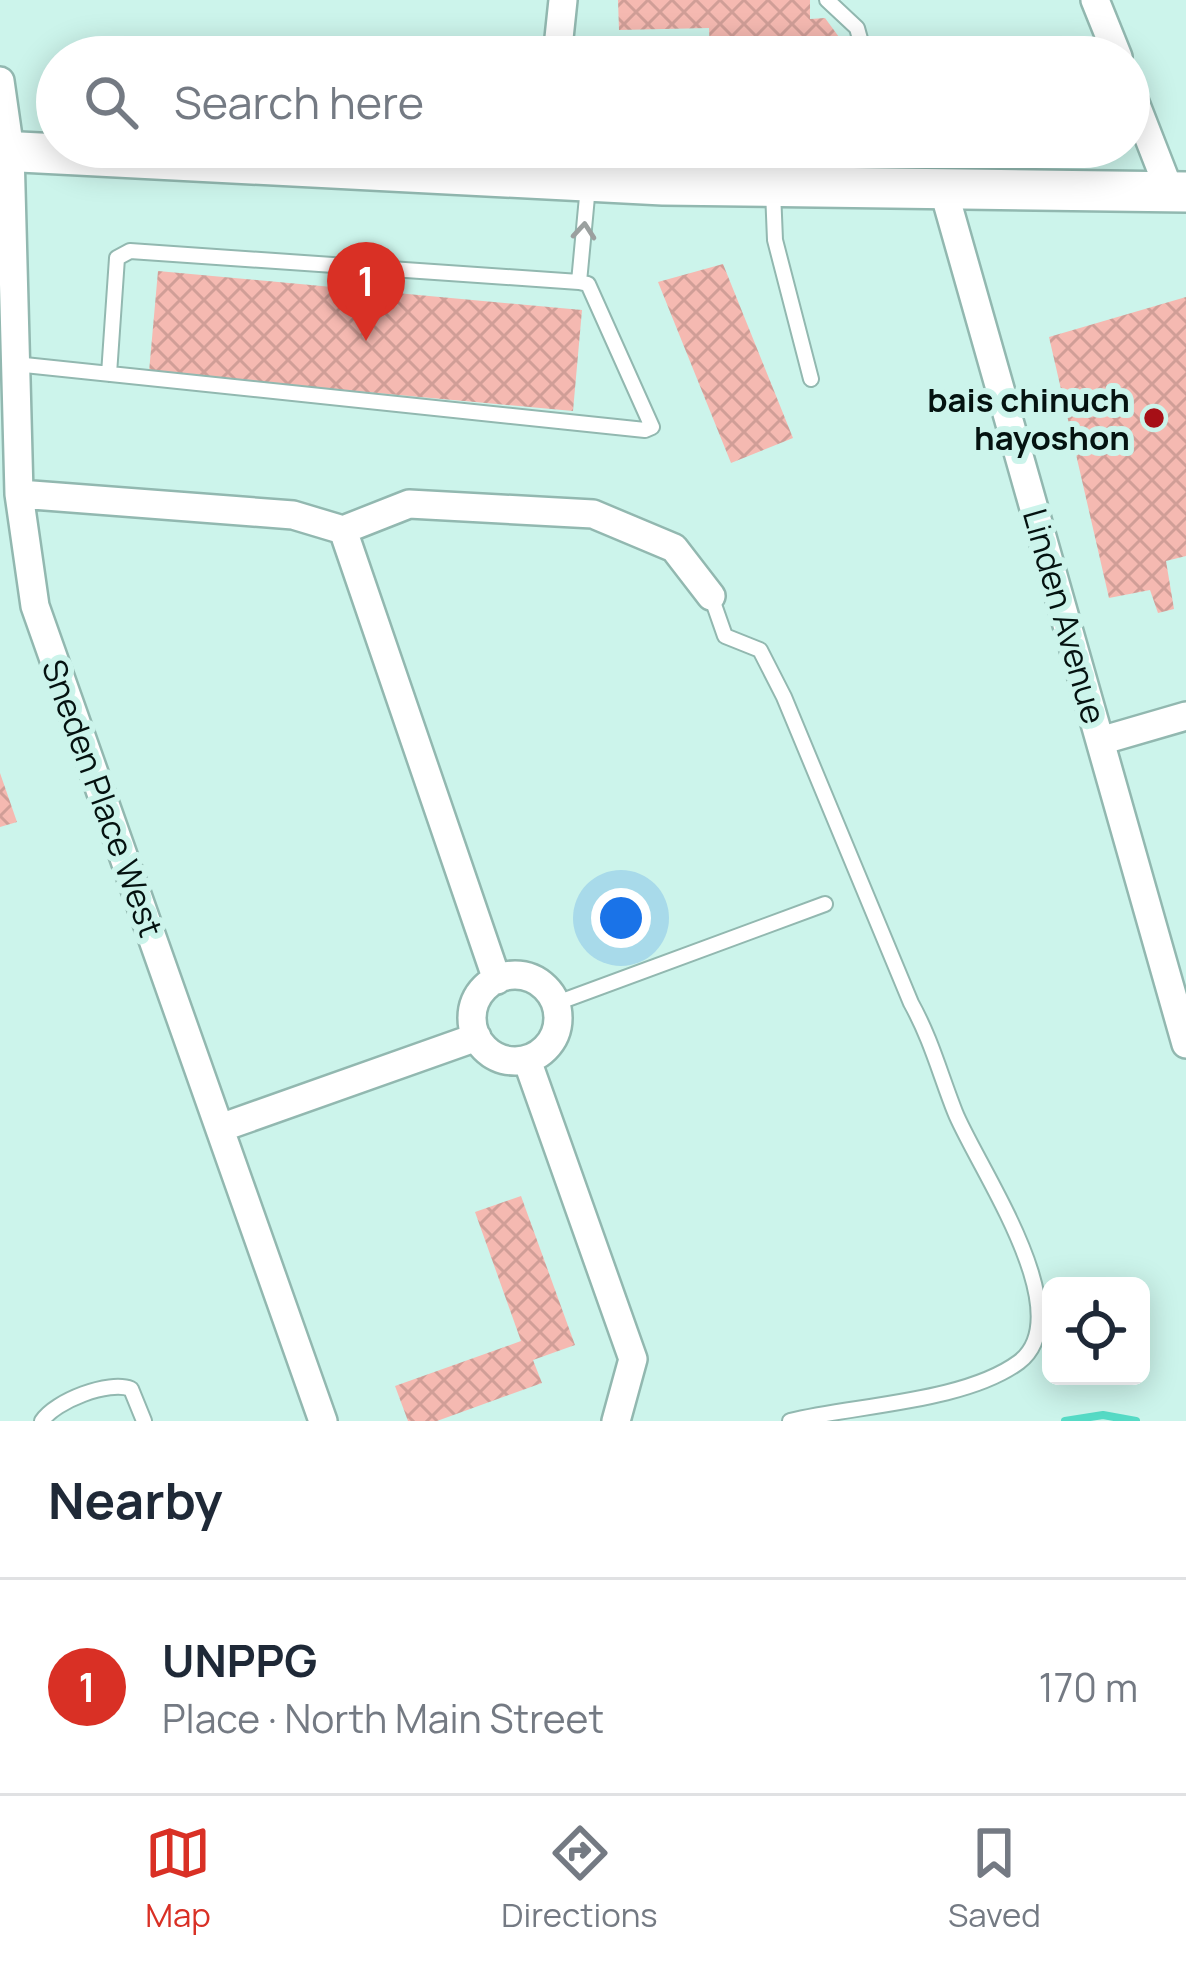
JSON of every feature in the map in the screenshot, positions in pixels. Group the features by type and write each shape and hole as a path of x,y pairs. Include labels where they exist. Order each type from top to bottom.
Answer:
{"main road":[{"path":"5,151 36,152"},
{"path":"562,168 589,180 1178,192"}],"street":[{"path":"559,36 562,0"},
{"path":"1095,0 1110,36"},
{"name":"Sneden Place West","path":"0,81 7,297 16,364 9,430 35,606 223,1127 317,1418"},
{"path":"1150,132 1178,192"},
{"name":"Linden Avenue","path":"943,188 1186,1044"},
{"path":"19,494 292,515 343,530 409,504 593,514 674,548 711,596"},
{"path":"343,530 496,980"},
{"path":"1100,741 1186,716"},
{"path":"532,978 554,1004 556,1034 526,1060 497,1058 477,1036 474,1007 496,980 532,978"},
{"path":"223,1127 477,1036"},
{"path":"526,1060 633,1359 618,1421"}],"lane":[{"path":"827,0 857,28 859,36"},
{"path":"579,282 589,180"},
{"path":"774,186 776,240 811,379"},
{"path":"16,364 109,374 645,430 652,427 588,284 579,282 130,251 117,258 109,374"},
{"path":"711,596 725,636 760,650 784,698 911,1003 934,1044 956,1114 1010,1219 1037,1291 1038,1330 1023,1360 985,1380 790,1421"},
{"path":"554,1004 825,904"},
{"path":"42,1421 53,1408 116,1385 131,1389 144,1421"}],"building":[{"path":"618,0 810,0 810,19 825,18 838,36 709,36 709,28 619,30"},
{"path":"723,264 793,438 731,463 658,282"},
{"path":"158,271 582,310 573,411 149,372"},
{"name":"bais chinuch hayoshon","path":"1186,297 1186,556 1166,561 1174,609 1158,613 1150,590 1109,598 1049,337"},
{"path":"0,773 17,822 0,827"},
{"path":"521,1196 575,1345 533,1360 542,1383 437,1421 408,1421 395,1386 521,1341 475,1212"}],"waterway":[{"path":"1065,1421 1103,1415 1136,1421"}],"place":[{"name":"UNPPG","path":"366,341"},
{"name":"bais chinuch hayoshon","path":"1154,418"}]}
